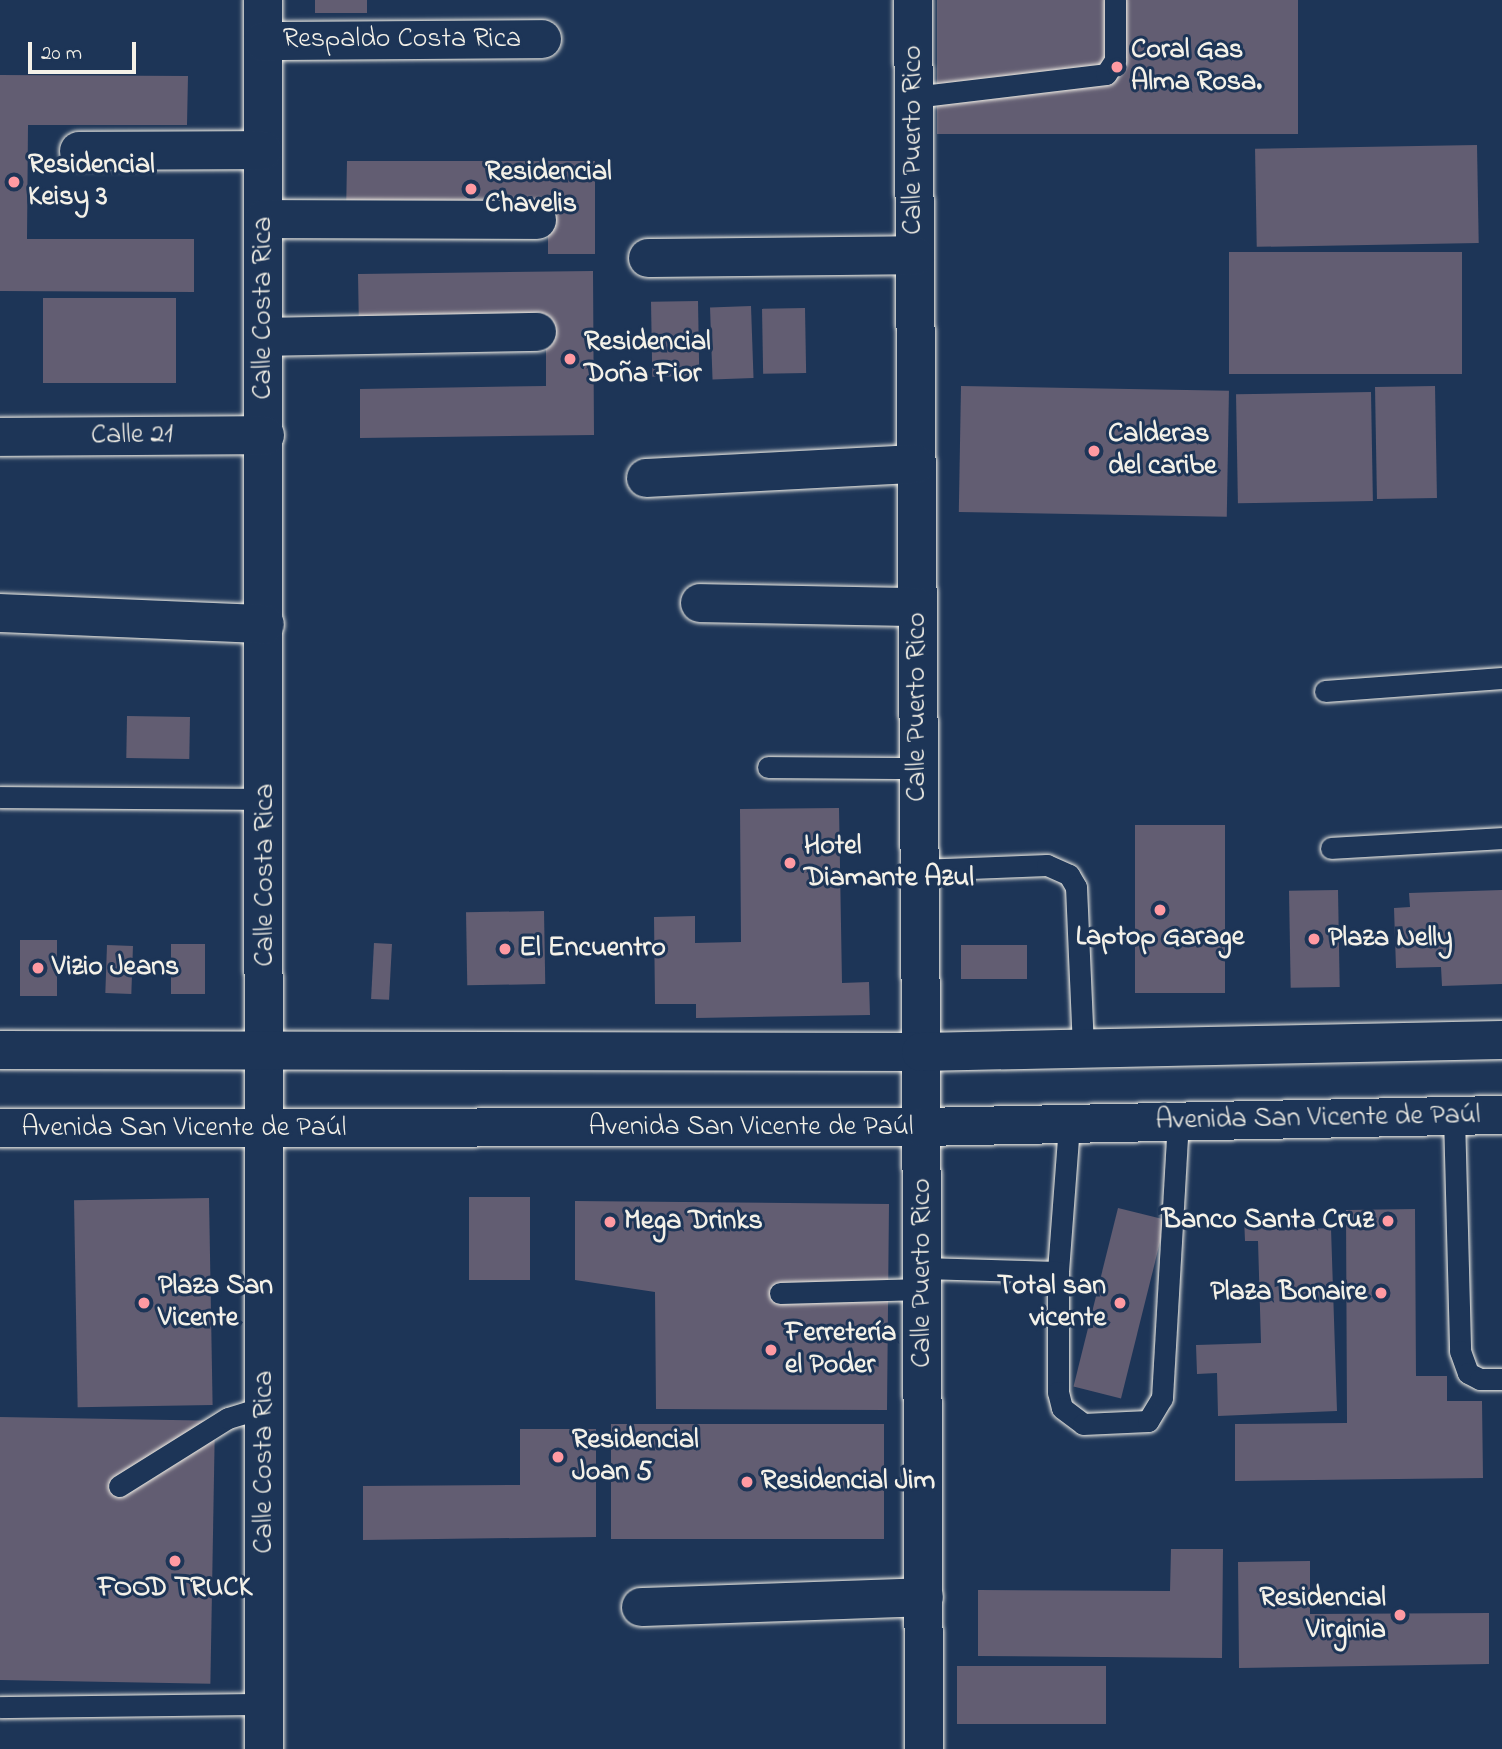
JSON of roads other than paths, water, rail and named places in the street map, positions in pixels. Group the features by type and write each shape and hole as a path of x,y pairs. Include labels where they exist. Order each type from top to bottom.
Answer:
{"street":[{"name":"Calle Costa Rica","path":"263,0 267,1049 264,1749"},
{"name":"Calle Puerto Rico","path":"913,0 924,1749"},
{"name":"Respaldo Costa Rica","path":"263,41 542,39"},
{"path":"79,151 263,150"},
{"path":"264,219 537,220"},
{"path":"648,258 915,255"},
{"path":"265,337 537,332"},
{"name":"Calle 21","path":"0,437 265,435"},
{"path":"646,478 916,464"},
{"path":"700,603 917,607"},
{"path":"0,613 265,624"},
{"path":"0,1050 921,1052 1502,1040"},
{"name":"Avenida San Vicente de Paúl","path":"0,1128 266,1130 922,1127 1502,1115"},
{"path":"641,1607 924,1597"}],"lane":[{"path":"914,97 1106,74 1115,60 1115,0"},
{"path":"1325,691 1502,678"},
{"path":"768,767 919,768"},
{"path":"0,797 266,799"},
{"path":"1331,848 1502,838"},
{"path":"919,870 1047,865 1069,875 1076,887 1083,1049"},
{"path":"1454,1116 1460,1351 1468,1373 1479,1380 1502,1379"},
{"path":"1069,1125 1058,1272 1062,1408 1083,1424 1148,1421 1157,1411 1164,1381 1178,1122"},
{"path":"780,1293 923,1278 1058,1272"},
{"path":"119,1486 228,1418 265,1407"},
{"path":"0,1707 264,1704"}],"place":[{"name":"Coral Gas Alma Rosa.","path":"1117,67"},
{"name":"Residencial Keisy 3","path":"14,182"},
{"name":"Residencial Chavelis","path":"471,189"},
{"name":"Residencial Doña Fior","path":"570,359"},
{"name":"Calderas del caribe","path":"1094,451"},
{"name":"Hotel Diamante Azul","path":"790,863"},
{"name":"Laptop Garage","path":"1160,910"},
{"name":"Plaza Nelly","path":"1314,939"},
{"name":"El Encuentro","path":"505,949"},
{"name":"Vizio Jeans","path":"38,968"},
{"name":"Banco Santa Cruz","path":"1388,1221"},
{"name":"Mega Drinks","path":"610,1222"},
{"name":"Plaza Bonaire","path":"1381,1293"},
{"name":"Plaza San Vicente","path":"144,1303"},
{"name":"Total san vicente","path":"1120,1303"},
{"name":"Ferretería el Poder","path":"771,1350"},
{"name":"Residencial Joan 5","path":"558,1457"},
{"name":"Residencial Jim","path":"747,1482"},
{"name":"FOOD TRUCK","path":"175,1561"},
{"name":"Residencial Virginia","path":"1400,1615"}]}
